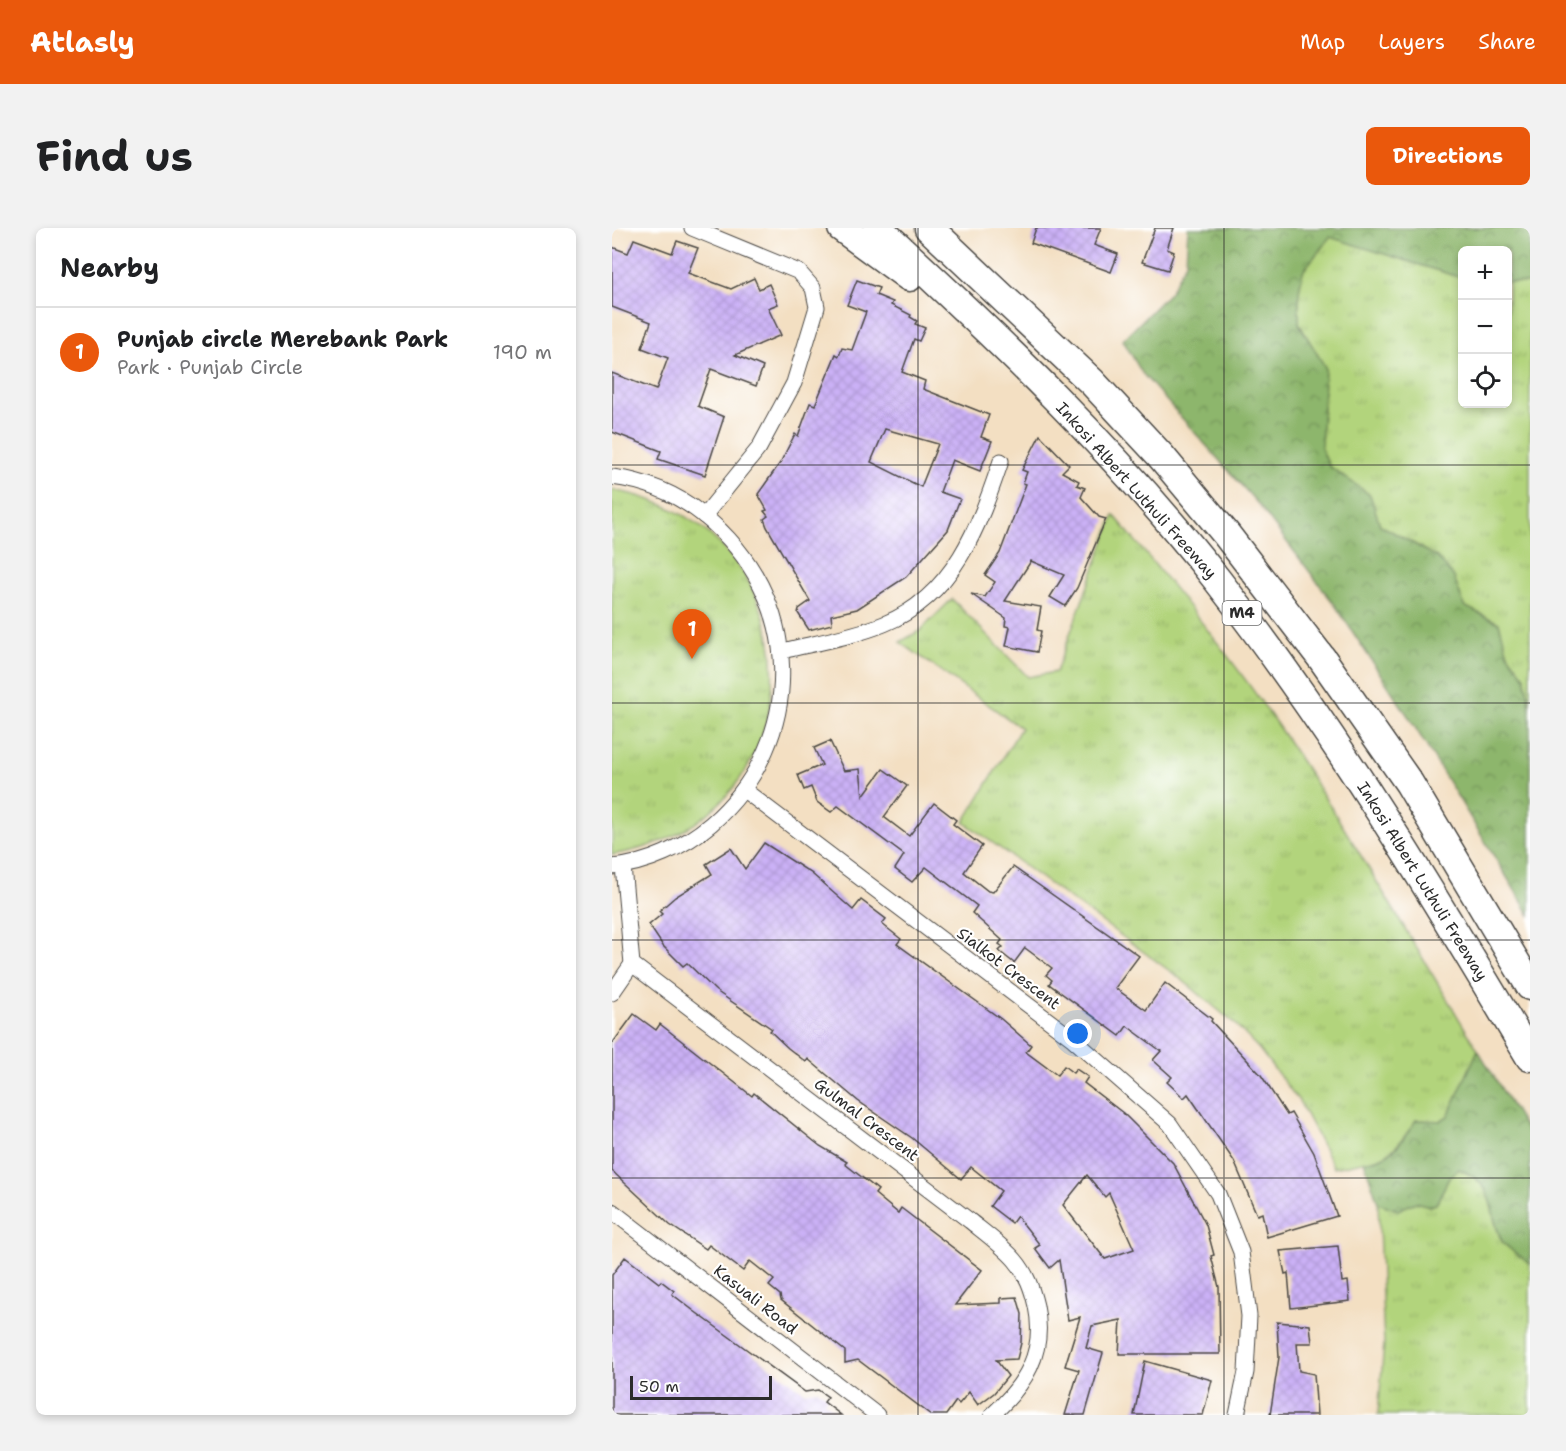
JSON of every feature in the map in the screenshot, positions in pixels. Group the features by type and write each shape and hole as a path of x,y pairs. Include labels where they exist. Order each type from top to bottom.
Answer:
{"highway":[{"path":"842,228 908,277 977,319"},
{"name":"Inkosi Albert Luthuli Freeway","path":"878,228 977,319 1098,442 1216,579 1292,679 1389,823 1530,1057"},
{"name":"M4","path":"929,228 1092,382 1161,455 1219,525 1323,660 1409,783 1530,986"},
{"path":"952,228 1092,382"}],"street":[{"path":"692,228 799,272 813,288 817,308 794,383 759,448 704,516"},
{"path":"782,651 884,624 928,598 961,558 976,530 1001,461"},
{"path":"612,477 647,484 672,494 716,524 741,551 761,582 775,617 782,651 783,682 776,720 759,765 744,790 701,832 676,848 617,867 632,964 612,993"},
{"name":"Sialkot Crescent","path":"744,790 1073,1039 1170,1124 1195,1158 1227,1212 1245,1266 1249,1340 1246,1372 1237,1415"},
{"name":"Gulmal Crescent","path":"632,964 970,1221 1015,1260 1032,1289 1038,1314 1037,1348 1026,1378 1011,1398 992,1415"},
{"name":"Kasuali Road","path":"612,1211 877,1415"}],"green space":[{"path":"1188,228 1530,228 1530,283 1512,282 1512,246 1458,246 1458,277 1330,237 1303,271 1299,291 1299,324 1325,367 1321,448 1329,466 1370,495 1380,525 1437,557 1454,577 1464,606 1499,623 1508,654 1525,677 1530,709 1530,915 1410,719 1335,605 1258,504 1142,373 1123,340 1170,292 1186,262"},
{"path":"1330,237 1458,277 1458,408 1512,408 1512,282 1530,283 1530,709 1525,677 1508,654 1499,623 1464,606 1457,588 1441,564 1422,548 1380,525 1370,495 1329,466 1321,448 1325,367 1299,324 1299,291 1303,271"},
{"path":"612,490 682,515 732,558 762,613 772,674 762,734 732,789 682,831 612,855"},
{"path":"1114,515 1219,645 1278,726 1355,846 1478,1050 1448,1116 1440,1121 1416,1120 1397,1145 1382,1157 1334,1168 1299,1101 1259,1049 1235,1024 1181,979 964,822 1021,728 900,642 921,630 952,599 1028,677 1056,672"},
{"path":"1478,1050 1530,1136 1530,1264 1501,1239 1486,1190 1471,1175 1459,1169 1449,1178 1436,1204 1429,1206 1416,1202 1398,1210 1378,1203 1364,1161 1382,1158 1389,1154 1401,1143 1416,1120 1440,1121 1448,1116"},
{"path":"1459,1169 1472,1176 1486,1191 1503,1242 1530,1264 1530,1415 1378,1415 1384,1344 1378,1203 1398,1210 1416,1202 1429,1206 1436,1204 1449,1178"}],"building":[{"path":"1036,228 1101,228 1094,245 1118,254 1111,272 1031,243"},
{"path":"1155,228 1174,228 1167,249 1174,252 1168,270 1142,262"},
{"path":"634,239 672,253 677,241 698,248 688,273 731,289 754,278 759,289 769,284 778,304 768,308 781,335 735,355 763,367 756,386 711,369 698,406 724,417 705,475 658,459 661,451 612,432 612,373 656,390 668,358 642,348 651,322 612,307 612,247 628,253"},
{"path":"857,280 879,288 876,295 893,302 891,305 911,315 910,317 917,321 915,324 925,328 919,341 914,339 902,372 925,381 923,389 989,415 981,437 992,441 980,471 952,460 940,492 960,499 948,530 906,577 857,609 831,615 832,624 809,630 798,613 799,609 810,601 767,527 764,519 768,516 764,511 767,510 758,494 780,463 795,434 798,436 810,403 815,405 836,354 839,356 842,348 852,350 866,312 847,305","holes":["885,429 938,444 921,487 871,462"]},
{"path":"1040,435 1069,465 1062,472 1079,481 1077,485 1085,488 1081,497 1099,517 1106,519 1077,588 1065,606 1050,597 1064,575 1031,561 1005,601 1041,607 1037,630 1041,631 1037,652 1006,646 1010,627 1005,626 1006,618 971,594 985,597 995,582 985,575 1000,553 1026,484 1023,483 1027,472 1022,470"},
{"path":"830,741 844,771 860,769 863,796 883,769 907,786 884,817 909,836 934,803 956,820 953,824 982,846 964,872 988,891 993,892 1013,867 1139,956 1115,988 1146,1010 1165,983 1212,1019 1211,1021 1261,1075 1287,1115 1291,1113 1314,1153 1337,1216 1267,1237 1262,1213 1257,1215 1234,1161 1188,1094 1184,1098 1167,1082 1172,1077 1153,1060 1161,1051 1127,1026 1120,1036 1049,984 1052,980 1046,975 1052,968 1025,948 1014,963 999,951 1003,947 999,944 1002,940 972,913 977,906 926,867 912,882 895,869 904,855 838,806 831,812 817,802 811,787 804,790 798,775 822,765 814,748"},
{"path":"764,843 811,873 853,910 861,900 886,919 882,924 901,939 897,944 1001,1019 1031,1045 1026,1052 1057,1075 1064,1066 1073,1073 1076,1069 1088,1077 1084,1083 1123,1113 1173,1163 1206,1225 1214,1255 1211,1256 1219,1287 1220,1354 1119,1354 1121,1320 1092,1326 1086,1348 1103,1353 1085,1415 1065,1415 1079,1370 1065,1366 1080,1317 1068,1320 1059,1260 1050,1268 1035,1248 1040,1245 1017,1216 1012,1223 990,1206 1001,1191 971,1167 961,1179 912,1138 858,1101 808,1059 806,1062 770,1031 772,1029 716,991 687,963 683,966 663,946 649,925 662,914 659,911 675,897 712,874 706,864 731,848 745,869","holes":["1087,1175 1105,1197 1109,1193 1134,1249 1105,1259 1063,1205"]},
{"path":"634,1014 656,1030 660,1024 752,1096 754,1093 820,1146 847,1162 845,1164 878,1190 875,1194 898,1213 901,1208 982,1270 955,1305 1001,1303 1001,1298 1017,1297 1022,1314 1021,1343 1017,1359 996,1360 1008,1376 994,1393 978,1405 969,1392 959,1404 956,1401 946,1415 931,1415 858,1360 845,1363 845,1351 781,1300 780,1295 769,1286 774,1280 750,1261 743,1271 709,1245 706,1249 670,1225 612,1171 612,1044"},
{"path":"1338,1246 1342,1282 1348,1281 1350,1301 1291,1308 1288,1273 1285,1274 1280,1251"},
{"path":"625,1257 659,1283 661,1281 674,1291 672,1294 694,1311 805,1392 818,1390 828,1397 824,1402 841,1415 612,1415 612,1275"},
{"path":"1277,1322 1310,1325 1312,1343 1297,1343 1299,1371 1314,1374 1317,1415 1270,1415 1279,1357"},
{"path":"1145,1361 1212,1380 1203,1415 1134,1415"}],"place":[{"name":"Punjab circle Merebank Park","path":"692,659"}]}
